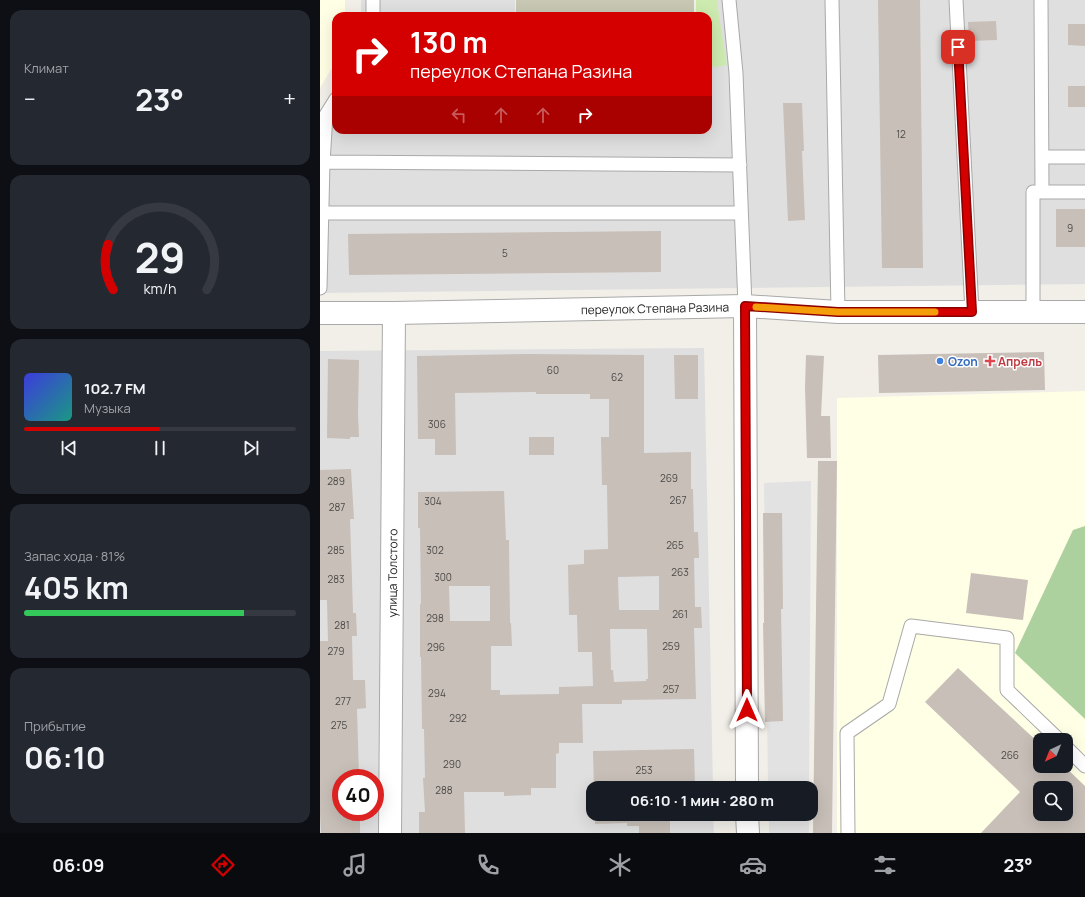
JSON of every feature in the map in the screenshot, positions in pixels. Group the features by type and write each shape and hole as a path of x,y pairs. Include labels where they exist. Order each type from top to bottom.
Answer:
{"street":[{"name":"переулок Степана Разина","path":"320,313 394,313 745,306 838,312 1085,312"},
{"path":"745,306 747,781"},
{"name":"улица Толстого","path":"390,833 394,313"},
{"path":"748,821 748,833"}],"lane":[{"path":"373,0 373,12"},
{"path":"729,0 736,73 745,306"},
{"path":"832,0 838,312"},
{"path":"956,0 972,312"},
{"path":"1042,0 1042,192"},
{"path":"320,288 321,213 326,115 332,105"},
{"path":"1042,157 1085,157"},
{"path":"324,162 740,164"},
{"path":"1033,312 1033,192 1085,192"},
{"path":"321,213 741,213"},
{"path":"848,833 847,732 889,704 911,626 1007,638 1007,690 1052,733"},
{"path":"1073,754 1085,766"}],"shaded area":[{"path":"320,0 345,0 345,12 332,12 332,68 320,88"},
{"path":"361,0 515,0 515,12 361,12"},
{"path":"516,0 694,0 694,12 516,12"},
{"path":"713,0 1085,0 1085,284 320,293 320,110 332,91 332,134 712,134"},
{"path":"704,348 713,781 586,781 586,821 713,821 714,833 320,833 320,351"},
{"path":"1085,391 1085,833 837,833 837,398"},
{"path":"811,481 809,781 768,781 764,483"},
{"path":"769,821 809,821 809,833 769,833"}],"green space":[{"path":"696,0 717,0 727,65 712,66 712,12 696,12"},
{"path":"1085,526 1085,719 1015,653 1073,530"}],"building":[{"path":"878,0 920,0 923,268 882,268"},
{"path":"996,21 997,40 969,41 968,22"},
{"path":"1068,24 1085,24 1085,46 1068,45"},
{"path":"1068,86 1085,86 1085,107 1068,107"},
{"path":"783,103 802,103 804,151 802,151 805,220 788,221"},
{"path":"1056,209 1085,209 1085,247 1056,247"},
{"path":"661,231 661,272 349,275 348,234"},
{"path":"1044,352 1045,390 879,393 878,355"},
{"path":"528,354 644,355 644,453 691,452 691,489 693,489 694,532 698,532 699,558 694,558 695,607 701,607 702,628 694,628 696,699 622,700 622,704 582,704 583,743 559,743 559,753 556,754 556,788 531,788 531,795 504,796 504,792 464,792 465,833 419,833 419,812 425,812 423,778 425,778 420,657 421,604 418,492 504,491 506,540 509,540 510,623 512,646 491,646 491,690 500,690 500,695 559,694 559,687 593,686 592,652 578,652 577,615 569,615 568,565 584,564 584,550 608,549 607,485 602,485 601,437 609,437 609,399 590,399 590,394 536,394 536,392 455,393 456,455 435,455 435,439 418,439 417,356","holes":["659,576 659,610 619,610 618,577","449,586 490,586 490,621 450,621","610,629 647,629 648,679 646,679 646,681 614,682 613,670 611,670"]},
{"path":"674,355 698,355 698,399 675,399"},
{"path":"806,355 824,356 821,416 830,416 831,458 807,458 805,387"},
{"path":"328,359 359,360 359,437 350,437 350,439 327,438"},
{"path":"529,437 554,437 554,455 529,455"},
{"path":"818,461 837,461 832,833 813,833 813,821 818,821 818,781 814,781"},
{"path":"351,469 354,519 350,519 353,613 356,613 357,636 352,636 353,680 365,680 366,708 357,709 359,769 332,769 332,821 360,821 360,833 321,833 320,641 328,641 327,600 320,600 320,470"},
{"path":"763,513 782,513 783,609 781,609 783,721 765,722 763,623"},
{"path":"971,573 1028,580 1023,620 966,613"},
{"path":"958,668 1033,738 1033,773 1071,773 1085,786 1085,833 981,833 1020,792 925,702"},
{"path":"694,749 695,781 594,781 593,751"},
{"path":"595,821 670,821 670,833 639,833 639,826 627,826 627,823 595,824"}],"slow traffic":[{"path":"756,307 838,312 935,312"}],"place":[{"name":"Ozon","path":"940,361"},
{"name":"Апрель","path":"990,361"}],"route":[{"path":"747,710 745,306 838,312 972,312 958,47"}]}
